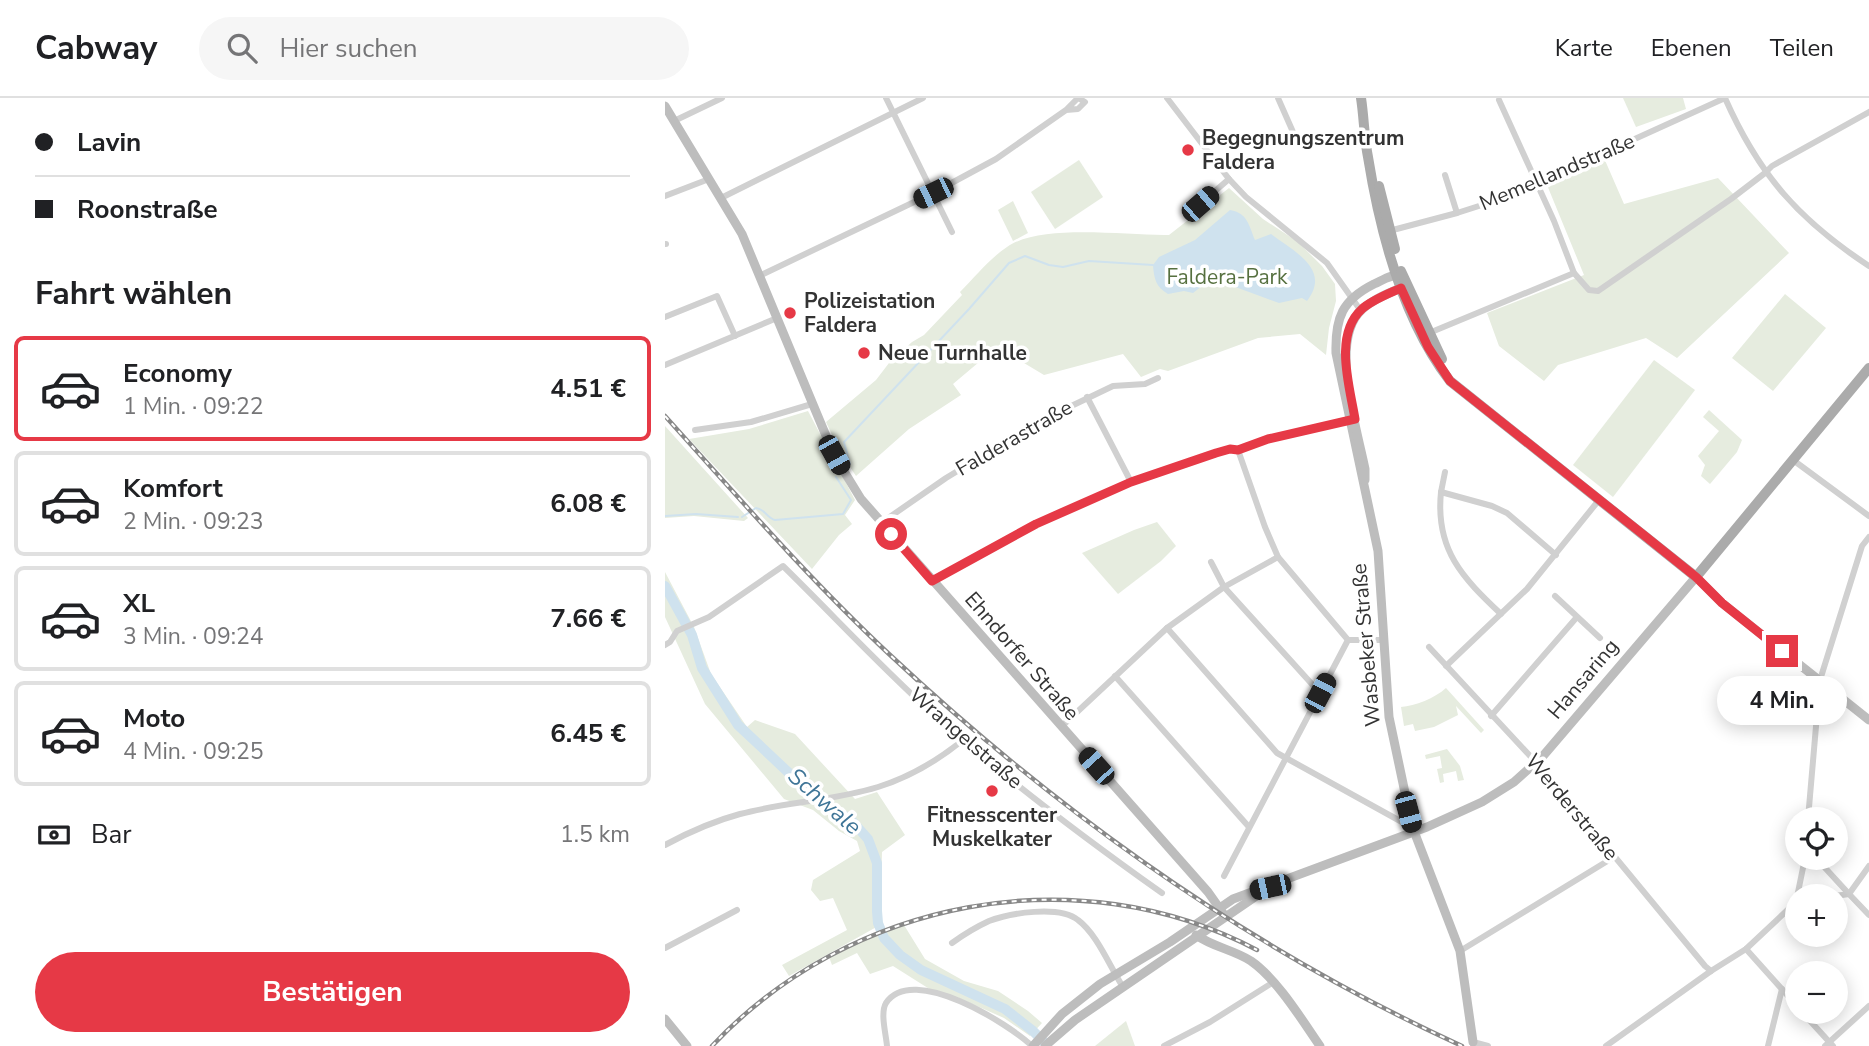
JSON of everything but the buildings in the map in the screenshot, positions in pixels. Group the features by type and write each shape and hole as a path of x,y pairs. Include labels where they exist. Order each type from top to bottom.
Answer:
{"main road":[{"path":"1361,98 1367,133 1367,153 1401,280 1428,347 1442,371 1450,381 1696,577"},
{"path":"1401,280 1461,389"},
{"name":"Hansaring","path":"1696,577 1869,368"},
{"name":"Hansaring","path":"1850,393 1869,375"}],"street":[{"path":"674,121 722,98"},
{"path":"885,98 952,232"},
{"path":"721,198 923,98"},
{"path":"1167,98 1229,179 1246,197 1327,263 1361,311 1401,280"},
{"path":"1278,98 1293,132 1294,141"},
{"path":"1725,98 1739,130 1765,173 1804,217 1869,266"},
{"name":"Memellandstraße","path":"1387,231 1457,213 1537,184 1725,98"},
{"path":"1499,100 1574,273 1588,290 1598,291 1772,166 1869,112"},
{"name":"Ehndorfer Straße","path":"665,106 742,234 812,404 846,475 881,523 1199,882 1222,912"},
{"path":"759,276 933,193 996,159 1066,110"},
{"path":"1445,175 1457,213"},
{"path":"665,197 709,179"},
{"path":"1200,204 1229,179"},
{"path":"1429,333 1574,273"},
{"path":"1350,298 1401,280"},
{"path":"665,317 717,296 735,336"},
{"name":"Wasbeker Straße","path":"1350,298 1341,315 1336,340 1338,366 1366,469 1364,481 1381,577 1387,704 1414,832 1460,951 1473,1044"},
{"name":"Wasbeker Straße","path":"1352,420 1347,345 1355,318 1361,311"},
{"path":"665,365 777,318"},
{"name":"Falderastraße","path":"881,523 946,478 1038,422 1113,386 1145,384 1158,378"},
{"path":"1087,397 1131,482"},
{"path":"695,430 751,422 812,404"},
{"path":"932,581 1036,524 1131,482 1230,449 1238,450 1268,439 1352,420"},
{"path":"1238,450 1265,527 1279,557 1349,640 1384,640"},
{"path":"1793,460 1869,516"},
{"path":"1445,472 1440,506 1443,533 1458,570 1501,614"},
{"path":"1441,492 1492,506 1507,513 1556,555"},
{"path":"1446,666 1527,589 1599,500"},
{"path":"1809,807 1819,680 1862,546 1869,537"},
{"path":"1061,727 1167,628 1224,587 1279,557"},
{"path":"1211,562 1224,587 1320,693"},
{"name":"Wrangelstraße","path":"665,645 681,629 709,617 783,566 846,630 963,740 1098,847 1163,893"},
{"path":"1696,577 1722,603 1869,720"},
{"name":"Hansaring","path":"1222,912 1252,891 1270,887 1414,832 1496,794 1537,763 1696,577"},
{"path":"1555,596 1600,638"},
{"path":"1491,716 1577,617"},
{"path":"1167,628 1277,753 1411,827 1414,832"},
{"path":"1224,876 1349,640"},
{"name":"Werderstraße","path":"1429,647 1537,763 1711,971"},
{"path":"1115,676 1249,827"},
{"path":"665,845 740,814 881,786 937,761 963,740"},
{"path":"1460,951 1614,857"},
{"path":"1849,894 1869,866"},
{"path":"1827,870 1869,915"},
{"path":"665,948 737,910"},
{"path":"952,943 992,920 1056,912 1073,916 1085,926 1114,975 1126,984"},
{"path":"1040,1042 1196,935 1222,912"},
{"path":"1040,1042 1062,1014 1114,975 1222,912"},
{"path":"1606,1046 1746,949 1785,913"},
{"path":"1196,935 1248,959 1272,983 1320,1046"},
{"path":"1746,949 1785,992"},
{"path":"1126,984 1128,968"},
{"path":"1164,1046 1210,1022 1272,983"},
{"path":"887,1046 884,1006 888,1000 908,989 930,990 1040,1042"},
{"path":"1768,1046 1782,989"},
{"path":"1812,1024 1829,1044 1869,1006"},
{"path":"666,1021 687,1046"},
{"path":"1473,1044 1488,1046"}],"green space":[{"path":"1623,98 1683,98 1686,109 1636,127"},
{"path":"1604,158 1624,204 1718,178 1789,253 1677,358 1646,338 1558,365 1544,381 1499,346 1487,313 1584,275 1547,185"},
{"path":"1079,160 1103,197 1055,229 1031,192"},
{"name":"Faldera-Park","path":"1229,188 1263,219 1298,242 1322,266 1335,284 1336,301 1326,355 1300,334 1258,338 1168,371 1160,369 1141,377 1123,354 1044,375 1024,363 1004,341 953,384 961,395 909,429 856,476 840,452 826,422 876,380 889,363 912,342 924,335 962,295 960,292 1000,252 1022,240 1041,235 1085,232 1169,235"},
{"path":"1013,201 1028,233 1013,241 998,210"},
{"path":"1785,294 1826,328 1773,391 1732,358"},
{"path":"1654,360 1695,390 1613,497 1573,465"},
{"path":"1709,410 1742,440 1737,452 1710,484 1701,476 1705,465 1698,456 1719,431 1703,417"},
{"path":"808,411 855,500 845,515 852,524 839,535 812,569 689,439 749,429"},
{"path":"665,426 748,518 744,521 694,516 665,518"},
{"path":"1157,522 1176,546 1118,594 1082,553"},
{"path":"665,572 694,627 711,674 747,727 755,720 795,734 855,799 877,792 905,835 882,852 880,925 789,976 782,965 847,930 833,898 820,901 811,890 813,880 860,851 857,841 839,831 813,810 784,799 705,704 665,617"},
{"path":"1446,688 1484,730 1481,733 1456,706 1458,715 1434,727 1415,731 1413,724 1404,726 1401,707 1425,701"},
{"path":"1447,749 1460,766 1464,780 1458,781 1456,771 1443,774 1444,782 1440,783 1437,769 1442,768 1440,756 1426,759 1425,755"},
{"path":"904,925 925,959 964,981 998,991 1042,1023 1030,1036 1004,1018 959,998 931,990 893,966 870,974 857,953 832,965 829,957"},
{"path":"1126,1021 1135,1046 1095,1046"}],"water":[{"path":"1230,210 1244,217 1255,240 1271,234 1307,262 1315,279 1314,290 1307,301 1302,298 1279,303 1230,285 1224,271 1214,282 1193,293 1184,291 1168,294 1158,285 1153,265 1159,257 1195,240"}],"waterway":[{"path":"850,464 844,442 1009,263 1025,256 1063,267 1089,261 1153,265"},
{"path":"742,517 756,508 775,520 843,514 851,500 836,477"},
{"path":"665,516 696,514 738,517"},
{"name":"Schwale","path":"665,586 692,635 702,668 738,725 806,789 852,821 868,839 877,863 878,923 884,938 900,955 921,970 1005,1009 1046,1044"}],"railway":[{"path":"665,416 775,538 889,654 954,713 1089,823 1160,874 1306,966 1383,1008 1462,1046"},
{"path":"712,1046 768,996 830,956 898,926 969,907 1042,900 1115,904 1188,921 1257,950"}],"place":[{"name":"Begegnungszentrum Faldera","path":"1188,150"},
{"name":"Polizeistation Faldera","path":"790,313"},
{"name":"Neue Turnhalle","path":"864,353"},
{"name":"Fitnesscenter Muskelkater","path":"992,791"}],"route":[{"path":"891,534 932,581 1036,524 1131,482 1230,449 1238,450 1268,439 1355,419 1347,365 1350,331 1355,318 1365,307 1401,288 1428,347 1450,381 1696,577 1722,603 1782,651"}]}
